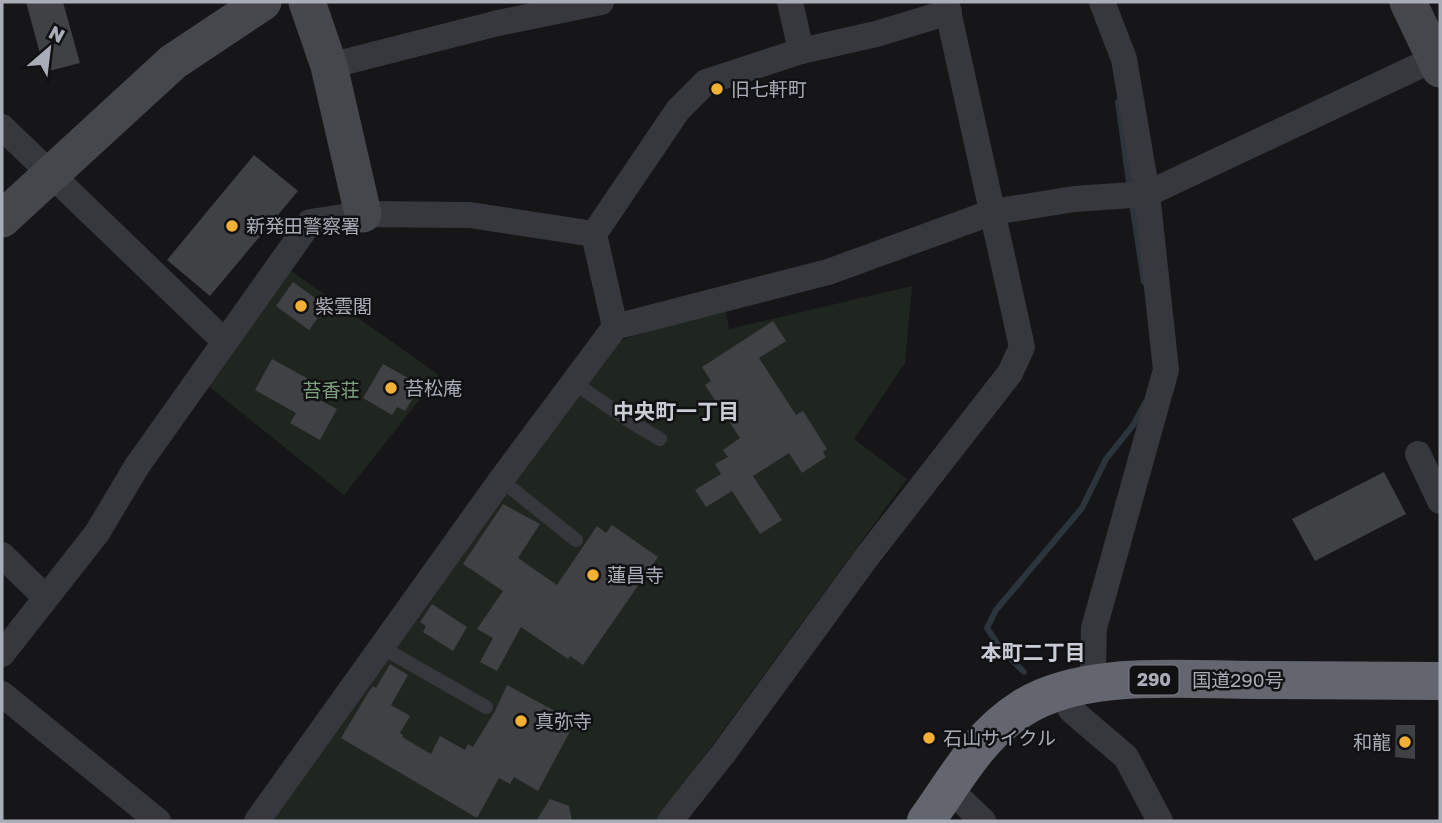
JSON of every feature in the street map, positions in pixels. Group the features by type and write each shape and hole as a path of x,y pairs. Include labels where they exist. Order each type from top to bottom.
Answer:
{"highway":[{"name":"国道290号","path":"936,807 970,755 991,733 1020,709 1041,697 1060,691 1097,682 1171,680 1440,681"}],"street":[{"path":"2,219 173,62 263,2"},
{"path":"307,2 329,66 363,214"},
{"path":"329,66 498,23 601,2"},
{"path":"790,2 802,51"},
{"path":"1097,682 1093,665 1094,628 1167,370 1147,194 1124,59 1102,2"},
{"path":"257,821 501,480 615,327 828,272 993,212 1074,200 1147,194 1438,61 1408,2"},
{"path":"615,327 594,234 678,110 706,82 802,51 876,34 948,7 1022,347 1010,373 840,592 723,754 670,821"},
{"path":"2,127 224,341"},
{"path":"2,654 97,533 137,466 310,222 363,214 470,215 594,234"},
{"path":"1418,454 1440,501"},
{"path":"2,555 45,597"},
{"path":"1060,691 1071,710 1126,757 1160,821"},
{"path":"2,694 158,821"},
{"path":"936,807 962,802 983,821"}],"lane":[{"path":"573,382 660,439"},
{"path":"501,480 576,540"},
{"path":"381,648 486,707"}],"green space":[{"name":"苔香荘","path":"287,268 439,375 344,495 207,385"},
{"path":"912,286 905,363 854,439 907,479 657,821 272,821 616,342 725,307 729,329"}],"building":[{"path":"26,2 63,2 80,63 45,72"},
{"name":"新発田警察署","path":"254,155 298,191 210,296 167,260"},
{"name":"紫雲閣","path":"293,282 326,306 309,330 276,306"},
{"path":"773,321 786,341 759,358 796,415 803,411 827,449 823,452 826,457 802,473 789,453 753,476 782,520 760,534 732,491 706,507 695,490 721,474 715,464 728,457 723,450 740,438 705,385 711,381 702,367"},
{"path":"272,359 314,382 308,394 337,409 320,440 290,423 296,413 255,390"},
{"name":"苔松庵","path":"383,364 417,383 411,393 415,395 405,411 397,407 392,415 363,398"},
{"path":"1384,472 1406,514 1315,561 1292,519"},
{"path":"503,504 540,524 518,558 557,585 597,526 606,533 612,525 658,557 583,665 570,656 568,659 521,627 497,671 480,662 493,638 477,629 503,591 463,564"},
{"path":"432,604 467,627 453,651 423,632 426,626 420,622"},
{"path":"390,664 408,675 391,705 410,716 400,733 402,737 431,754 440,736 465,750 468,744 473,747 507,685 575,722 538,791 514,777 510,784 499,778 477,818 341,738 368,693 373,686 376,688"},
{"name":"和龍","path":"1396,725 1415,725 1415,759 1395,757"},
{"path":"550,799 569,806 572,821 536,821"}],"waterway":[{"path":"1118,102 1130,189"},
{"path":"1132,203 1144,282"},
{"path":"1024,672 1001,649 987,628 996,610 1082,508 1106,459 1134,424 1145,403"}],"place":[{"name":"旧七軒町","path":"717,89"},
{"name":"新発田警察署","path":"232,226"},
{"name":"紫雲閣","path":"301,306"},
{"name":"苔松庵","path":"391,388"},
{"name":"蓮昌寺","path":"593,575"},
{"name":"真弥寺","path":"521,721"},
{"name":"石山サイクル","path":"929,738"},
{"name":"和龍","path":"1405,742"}],"district":[{"name":"中央町一丁目","path":"676,412"},
{"name":"本町二丁目","path":"1033,653"}]}
